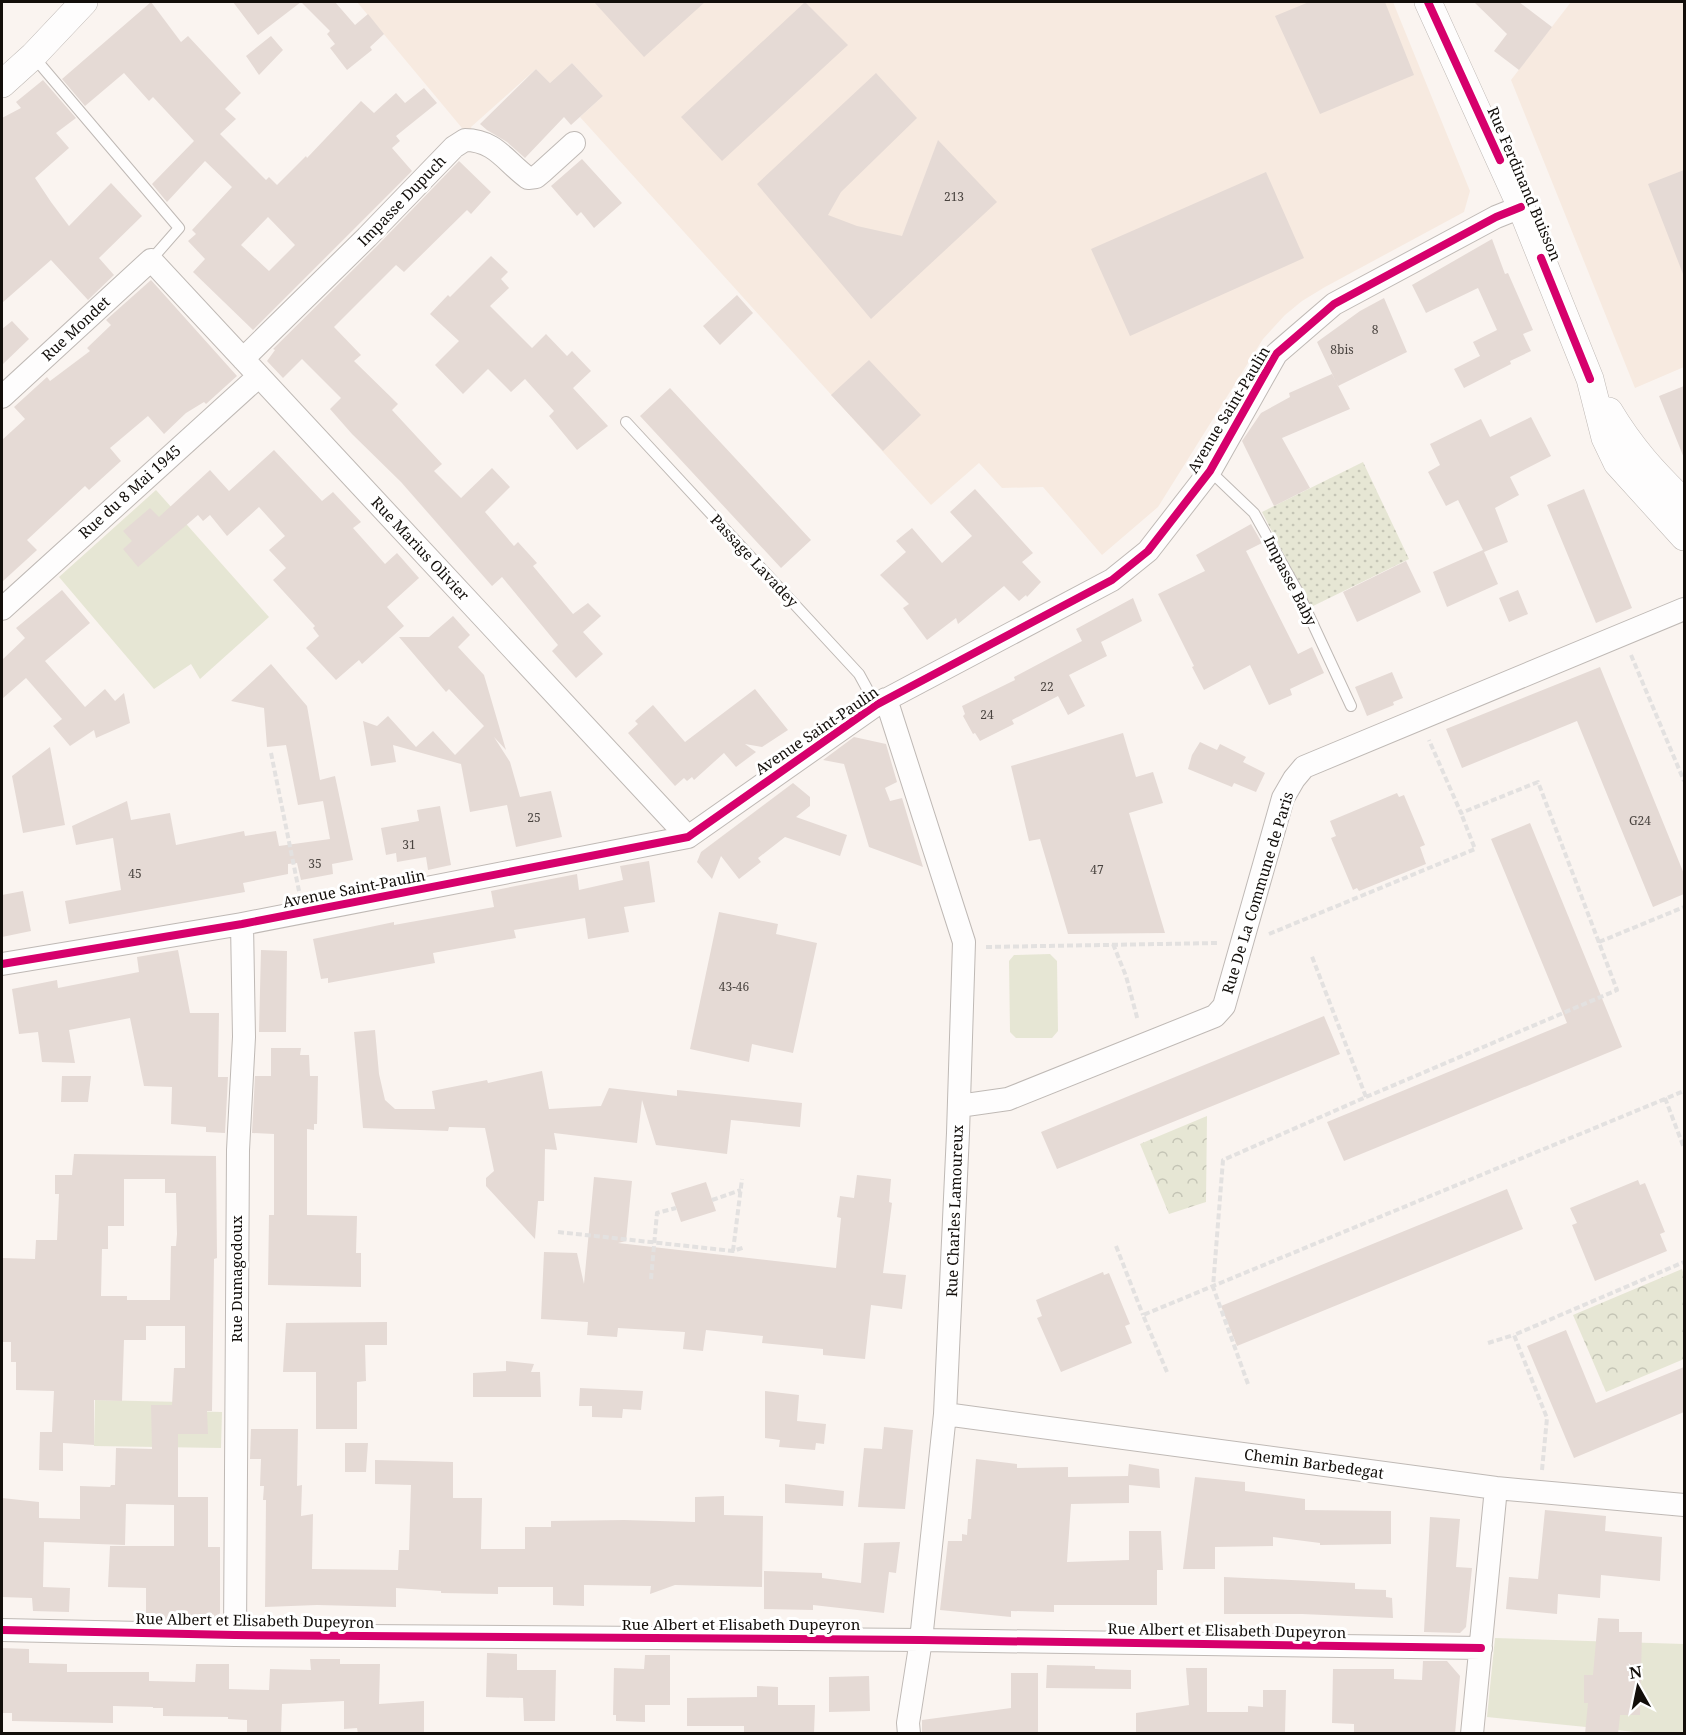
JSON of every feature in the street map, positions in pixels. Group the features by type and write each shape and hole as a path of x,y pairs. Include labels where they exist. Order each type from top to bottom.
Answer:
{"street":[{"path":"2,84 33,56 84,2"},
{"name":"Rue Ferdinand Buisson","path":"1428,2 1521,207 1590,379 1605,438 1617,463 1684,537"},
{"name":"Impasse Dupuch","path":"243,359 367,237 454,147 465,140 485,142 528,178 536,177 574,143"},
{"name":"Avenue Saint-Paulin","path":"2,964 303,913 688,837 881,702 1112,580 1148,551 1210,471 1276,354 1334,304 1496,217 1521,207"},
{"name":"Rue Marius Olivier","path":"151,260 688,837"},
{"name":"Rue Mondet","path":"2,397 151,260"},
{"name":"Rue du 8 Mai 1945","path":"2,609 259,376"},
{"name":"Rue Ferdinand Buisson","path":"1590,379 1635,452 1684,502"},
{"name":"Rue De La Commune de Paris","path":"959,1106 1008,1099 1215,1016 1224,1006 1283,798 1304,767 1419,717 1684,609"},
{"name":"Rue Charles Lamoureux","path":"881,702 964,942 945,1414 921,1640 908,1723 909,1734"},
{"name":"Rue Dumagodoux","path":"235,1635 238,1150 244,1037 242,924"},
{"name":"Chemin Barbedegat","path":"945,1414 1496,1488 1684,1505"},
{"path":"1472,1734 1496,1488"},
{"name":"Rue Albert et Elisabeth Dupeyron","path":"2,1630 235,1635 921,1640 1481,1648"}],"lane":[{"path":"33,56 179,228 151,260"},
{"name":"Passage Lavadey","path":"626,423 859,674 881,702"},
{"name":"Impasse Baby","path":"1210,471 1254,513 1298,592 1351,706"}],"path":[{"path":"1623,634 1684,781"},
{"path":"964,948 1242,943 1278,932 1475,849 1419,717"},
{"path":"271,753 303,913"},
{"path":"1248,1384 1213,1287 1223,1160 1617,990 1538,782 1461,813"},
{"path":"1599,942 1684,907"},
{"path":"1113,944 1126,976 1146,1045"},
{"path":"1311,954 1366,1097"},
{"path":"1143,1315 1684,1091"},
{"path":"1665,1098 1684,1148"},
{"path":"734,1251 742,1179"},
{"path":"712,1200 741,1190"},
{"path":"651,1279 657,1213 676,1208"},
{"path":"558,1232 734,1251 745,1247"},
{"path":"1116,1246 1167,1372"},
{"path":"1488,1343 1514,1335 1684,1262"},
{"path":"1514,1335 1547,1418 1540,1492"}],"shaded area":[{"path":"357,2 1393,2 1470,191 1464,212 1325,287 1285,315 1263,339 1158,507 1102,555 1043,487 1002,488 979,463 931,505 580,117 603,96 572,63 550,83 536,69 471,127 472,130 467,134"},
{"path":"1571,2 1684,2 1684,367 1635,388 1511,80"}],"green space":[{"path":"1363,462 1409,559 1311,607 1262,512"},
{"path":"156,490 269,617 200,679 191,664 154,689 59,577"},
{"path":"1050,954 1057,961 1058,1031 1052,1038 1016,1038 1010,1032 1009,961 1014,955"},
{"path":"1207,1116 1206,1202 1169,1214 1140,1144"},
{"path":"1682,1269 1684,1275 1684,1359 1606,1392 1573,1315"},
{"path":"95,1400 183,1402 183,1411 222,1412 221,1448 94,1446"},
{"path":"1495,1638 1684,1644 1684,1733 1645,1733 1487,1717"}],"building":[{"path":"151,2 181,42 188,36 241,93 225,109 236,119 220,134 266,180 269,177 277,185 306,156 307,158 361,101 374,113 396,93 405,103 424,88 437,103 396,136 400,141 392,148 412,171 253,330 193,272 205,259 188,241 196,234 192,230 232,187 205,161 167,202 152,184 194,141 153,97 149,101 124,73 85,106 62,79","holes":["268,217 295,245 269,271 241,245"]},
{"path":"233,2 301,2 258,35"},
{"path":"301,2 335,2 355,25 368,14 384,34 370,47 372,50 347,70 330,48 335,44 327,34 330,31"},
{"path":"594,2 705,2 644,57"},
{"path":"805,2 848,45 722,161 681,117"},
{"path":"1309,2 1385,2 1414,75 1320,114 1275,16"},
{"path":"1474,2 1519,2 1552,27 1519,70 1494,51 1507,34"},
{"path":"271,36 283,50 259,75 246,56"},
{"path":"572,63 603,96 571,125 564,117 525,158 507,142 480,124 536,69 550,83"},
{"path":"876,73 917,118 841,192 828,215 857,226 902,236 938,140 997,202 871,319 757,184"},
{"path":"43,80 76,118 56,133 69,148 35,178 51,202 69,226 111,183 142,216 99,258 114,275 88,300 51,260 2,303 2,118 21,108 16,102"},
{"path":"582,159 622,203 594,228 581,212 577,216 551,186"},
{"path":"459,161 491,192 471,214 467,210 404,272 396,265 334,327 361,355 354,361 398,404 392,410 442,464 434,471 461,498 492,468 510,487 485,512 514,546 518,542 537,563 533,566 573,614 588,603 601,616 583,632 603,654 576,678 552,651 558,645 502,577 492,586 401,482 330,409 341,398 302,359 283,378 267,361 275,350 273,349"},
{"path":"1684,170 1684,273 1683,274 1648,184"},
{"path":"1266,172 1304,258 1130,336 1091,249"},
{"path":"1492,239 1505,274 1508,273 1533,330 1523,334 1531,351 1464,388 1454,369 1480,356 1473,342 1497,330 1478,288 1426,313 1412,285"},
{"path":"491,256 508,272 501,279 509,288 490,306 532,348 546,334 567,356 572,351 591,371 573,388 608,426 577,450 549,416 554,411 525,379 511,392 488,369 463,394 435,365 459,341 430,314"},
{"path":"151,280 237,376 206,404 204,402 186,413 164,434 148,416 110,448 121,461 89,490 85,486 27,540 37,550 2,582 2,440 25,419 14,407 47,377 50,381 90,351 87,348 111,325 106,320"},
{"path":"737,295 753,313 720,345 703,326"},
{"path":"1384,298 1407,352 1338,386 1317,342 1360,311"},
{"path":"12,321 29,339 2,365 2,329"},
{"path":"869,360 921,415 883,451 831,395"},
{"path":"1332,374 1350,409 1282,438 1310,488 1274,506 1242,441 1261,413 1290,397 1289,393"},
{"path":"1684,386 1684,458 1659,396"},
{"path":"670,388 811,540 781,568 640,416"},
{"path":"1531,417 1551,456 1510,477 1519,495 1495,508 1508,542 1484,552 1498,584 1447,607 1433,572 1483,550 1458,500 1446,506 1428,472 1440,465 1430,444 1481,419 1490,437"},
{"path":"274,450 322,501 333,492 361,522 353,528 385,564 397,553 419,578 387,607 404,626 362,664 359,660 336,680 306,648 319,636 313,628 315,626 273,580 286,568 269,550 285,536 259,507 227,536 210,515 203,521 198,515 138,567 123,549 132,541 123,531 150,508 159,517 210,470 229,491"},
{"path":"975,489 1033,553 1022,562 1041,582 1027,597 1026,595 1019,601 1004,586 958,624 956,618 927,640 903,608 909,604 880,575 906,552 896,541 912,528 942,563 972,536 950,512"},
{"path":"1584,489 1632,608 1596,623 1547,505"},
{"path":"1251,524 1262,543 1246,551 1298,654 1312,647 1324,673 1290,689 1292,695 1269,705 1250,665 1204,690 1158,594 1205,571 1196,555"},
{"path":"1406,561 1421,592 1357,622 1343,592"},
{"path":"62,590 90,623 45,661 85,707 105,689 115,701 124,693 130,723 96,738 94,730 70,746 53,726 62,719 26,678 2,699 2,660 25,638 16,628"},
{"path":"1518,590 1528,614 1509,622 1499,598"},
{"path":"1133,598 1142,621 1101,642 1107,656 1069,675 1085,706 1068,715 1058,696 1012,720 1014,724 980,741 975,733 973,734 963,716 965,714 962,706 1015,680 1014,677 1082,641 1076,629"},
{"path":"453,616 470,635 458,647 484,675 506,750 494,737 510,762 520,797 551,791 562,837 516,847 507,805 470,812 461,764 393,745 396,762 371,766 363,721 377,726 388,716 416,747 433,731 455,755 484,726 449,689 446,692 399,637 429,637"},
{"path":"271,664 307,706 320,780 335,776 353,860 332,864 333,874 301,880 297,863 288,864 288,874 243,883 245,892 69,924 65,901 121,890 113,838 76,845 72,826 127,801 131,820 170,813 176,845 244,831 245,836 276,831 279,846 330,839 323,801 298,805 286,745 267,747 264,708 231,701"},
{"path":"1600,667 1684,874 1684,894 1653,907 1577,721 1462,768 1446,729"},
{"path":"1392,672 1403,698 1393,702 1394,705 1367,716 1355,687"},
{"path":"755,689 788,730 762,747 745,744 756,752 736,767 724,753 694,780 692,777 687,781 684,778 675,786 628,733 638,724 635,721 653,705 685,742"},
{"path":"1123,733 1136,777 1153,772 1163,803 1129,813 1165,933 1068,934 1040,839 1029,841 1011,766"},
{"path":"854,737 886,744 897,782 885,788 890,801 902,798 923,867 869,847 844,764 823,760"},
{"path":"1200,742 1217,750 1220,744 1246,757 1243,762 1265,773 1256,792 1234,783 1232,787 1188,769 1192,755"},
{"path":"50,747 65,825 23,833 12,776"},
{"path":"793,783 810,797 810,806 796,817 847,835 840,856 785,837 758,858 761,862 739,879 721,856 712,879 697,862 701,852"},
{"path":"1397,793 1399,797 1404,795 1425,845 1420,847 1426,864 1359,891 1357,888 1353,890 1331,838 1336,836 1330,821"},
{"path":"440,806 451,865 428,870 426,857 397,862 396,853 386,855 381,828 419,821 417,810"},
{"path":"1530,823 1622,1047 1344,1161 1327,1122 1567,1023 1491,839"},
{"path":"649,861 655,902 624,907 629,932 588,939 585,918 514,930 516,938 433,953 435,963 328,983 328,978 321,979 313,939 394,922 394,925 494,907 491,891 577,874 579,890 623,880 620,866"},
{"path":"23,891 31,931 2,937 2,895"},
{"path":"719,912 778,924 776,934 817,943 793,1053 752,1044 749,1062 690,1049"},
{"path":"178,950 190,1013 219,1013 218,1077 228,1077 225,1133 206,1132 206,1127 171,1124 172,1087 144,1086 130,1018 69,1030 75,1063 42,1062 38,1032 19,1034 12,989 57,980 58,988 139,972 137,957"},
{"path":"261,950 287,951 286,1032 259,1032"},
{"path":"1324,1016 1340,1054 1057,1169 1041,1132"},
{"path":"375,1030 379,1074 385,1100 395,1109 435,1109 432,1091 487,1080 488,1083 542,1071 549,1109 601,1106 609,1088 677,1096 677,1090 802,1103 800,1127 731,1120 727,1154 656,1145 642,1100 637,1143 554,1133 557,1150 545,1149 544,1201 538,1201 535,1239 486,1186 486,1178 494,1171 485,1128 449,1127 448,1131 363,1128 354,1032"},
{"path":"271,1048 301,1048 300,1055 309,1055 310,1076 318,1076 317,1124 314,1124 314,1130 307,1129 307,1215 357,1216 356,1253 361,1253 361,1287 268,1285 269,1215 274,1215 274,1134 252,1133 255,1076 271,1076"},
{"path":"62,1076 91,1076 88,1102 61,1102"},
{"path":"74,1154 216,1156 217,1258 214,1259 212,1411 207,1411 208,1434 178,1434 178,1497 208,1497 208,1547 220,1547 220,1613 214,1620 146,1620 146,1588 108,1587 110,1546 174,1546 174,1505 126,1504 125,1545 44,1542 43,1587 70,1588 69,1612 33,1611 32,1598 2,1597 2,1498 39,1502 39,1518 80,1519 80,1486 110,1487 115,1485 116,1448 152,1449 151,1405 172,1405 174,1368 185,1368 185,1326 146,1326 146,1340 124,1340 122,1401 94,1400 94,1445 63,1443 63,1471 39,1470 40,1432 52,1432 54,1391 16,1390 16,1362 11,1362 11,1342 2,1342 3,1258 35,1259 36,1240 57,1240 59,1194 55,1194 55,1175 72,1175","holes":["124,1179 165,1179 165,1193 176,1193 177,1234 176,1246 171,1246 170,1300 127,1300 127,1296 101,1296 102,1249 108,1249 108,1226 124,1226"]},
{"path":"857,1175 891,1179 889,1202 892,1203 883,1273 906,1275 902,1309 871,1305 865,1359 823,1355 823,1349 762,1343 763,1336 706,1330 703,1351 683,1349 685,1332 618,1328 617,1337 587,1335 588,1322 541,1319 544,1252 577,1253 584,1284 594,1177 632,1181 626,1241 618,1243 836,1268 841,1218 837,1217 840,1196 854,1198"},
{"path":"1638,1180 1640,1185 1645,1183 1665,1232 1660,1234 1667,1251 1595,1281 1572,1225 1577,1223 1570,1208"},
{"path":"706,1182 716,1211 681,1222 671,1193"},
{"path":"1507,1189 1523,1229 1237,1346 1221,1306"},
{"path":"1103,1272 1104,1275 1109,1273 1130,1324 1125,1326 1132,1343 1061,1372 1037,1318 1042,1316 1036,1300"},
{"path":"387,1322 387,1345 365,1345 366,1381 357,1382 357,1429 316,1429 316,1372 283,1372 286,1323"},
{"path":"1566,1330 1596,1403 1684,1367 1684,1412 1574,1458 1527,1346"},
{"path":"506,1361 534,1364 531,1372 540,1372 541,1397 473,1397 473,1373 506,1371"},
{"path":"580,1388 643,1391 641,1410 623,1409 622,1418 592,1417 592,1406 579,1406"},
{"path":"765,1391 799,1395 797,1421 826,1424 824,1444 816,1443 815,1450 779,1447 780,1440 765,1438"},
{"path":"884,1427 913,1430 905,1509 858,1507 864,1448 882,1449"},
{"path":"251,1429 298,1429 297,1486 302,1485 301,1516 313,1514 312,1569 398,1570 399,1550 409,1550 411,1485 375,1484 375,1460 453,1462 453,1498 482,1498 481,1549 525,1549 525,1527 551,1527 551,1521 695,1522 695,1497 724,1496 724,1515 763,1516 762,1587 675,1585 650,1594 651,1586 584,1585 584,1606 553,1605 553,1587 498,1587 498,1594 441,1593 441,1591 396,1588 396,1607 317,1605 265,1607 266,1500 263,1500 264,1486 260,1486 261,1459 250,1459"},
{"path":"345,1443 368,1443 366,1472 345,1472"},
{"path":"976,1459 1017,1464 1017,1468 1068,1467 1068,1477 1128,1476 1129,1464 1159,1469 1160,1488 1129,1485 1129,1503 1071,1504 1067,1562 1129,1560 1129,1531 1161,1531 1163,1570 1157,1570 1157,1605 1054,1605 1054,1612 1011,1611 1011,1617 940,1610 948,1541 962,1541 962,1534 967,1535 968,1519 971,1519"},
{"path":"1195,1477 1245,1482 1245,1491 1305,1499 1305,1510 1391,1511 1391,1544 1320,1545 1320,1543 1273,1537 1273,1546 1215,1547 1215,1569 1183,1569"},
{"path":"785,1484 844,1491 843,1506 785,1503"},
{"path":"1545,1510 1606,1516 1605,1531 1662,1537 1660,1581 1601,1575 1600,1598 1558,1594 1557,1614 1506,1609 1509,1577 1538,1579"},
{"path":"1430,1517 1460,1519 1456,1567 1472,1568 1466,1627 1460,1633 1424,1632"},
{"path":"900,1542 896,1573 889,1572 884,1613 813,1605 813,1610 764,1609 764,1571 822,1573 822,1578 861,1583 864,1543"},
{"path":"1224,1577 1355,1583 1355,1589 1386,1590 1386,1597 1392,1598 1393,1618 1302,1614 1224,1614"},
{"path":"1598,1618 1619,1619 1619,1632 1642,1632 1640,1715 1620,1715 1618,1734 1585,1734 1588,1703 1584,1703 1584,1675 1593,1675"},
{"path":"2,1648 29,1649 29,1663 67,1664 67,1672 149,1672 149,1681 195,1682 196,1664 229,1664 229,1689 269,1690 270,1669 311,1670 310,1659 340,1659 340,1664 380,1664 379,1704 424,1701 424,1734 358,1734 357,1728 344,1729 344,1701 282,1704 281,1734 247,1734 247,1720 228,1719 228,1717 163,1716 163,1708 153,1707 113,1706 113,1723 12,1721 12,1713 2,1713"},
{"path":"487,1653 517,1654 517,1670 556,1670 555,1721 524,1721 523,1698 486,1697"},
{"path":"645,1655 670,1655 670,1705 645,1705 645,1722 616,1721 616,1715 613,1715 614,1668 644,1669"},
{"path":"1423,1661 1447,1661 1460,1676 1455,1734 1354,1734 1354,1724 1332,1723 1333,1669 1394,1669 1394,1679 1422,1680"},
{"path":"1047,1665 1095,1666 1095,1669 1131,1670 1131,1689 1046,1688"},
{"path":"1186,1668 1207,1668 1207,1712 1248,1712 1248,1706 1263,1707 1263,1690 1286,1690 1285,1732 1147,1734 1136,1732 1136,1713 1189,1705"},
{"path":"1011,1673 1038,1673 1038,1734 922,1734 922,1720 1011,1708"},
{"path":"869,1676 870,1711 829,1712 829,1677"},
{"path":"757,1686 778,1687 778,1705 815,1705 814,1734 744,1734 744,1726 687,1726 687,1698 757,1697"}],"cycle path":[{"path":"1428,2 1500,160"},
{"path":"2,964 242,924 688,837 876,705 1112,580 1148,551 1210,471 1276,354 1334,304 1496,217 1521,207"},
{"path":"1541,258 1590,379"},
{"path":"2,1630 235,1635 921,1640 1481,1648"}]}
